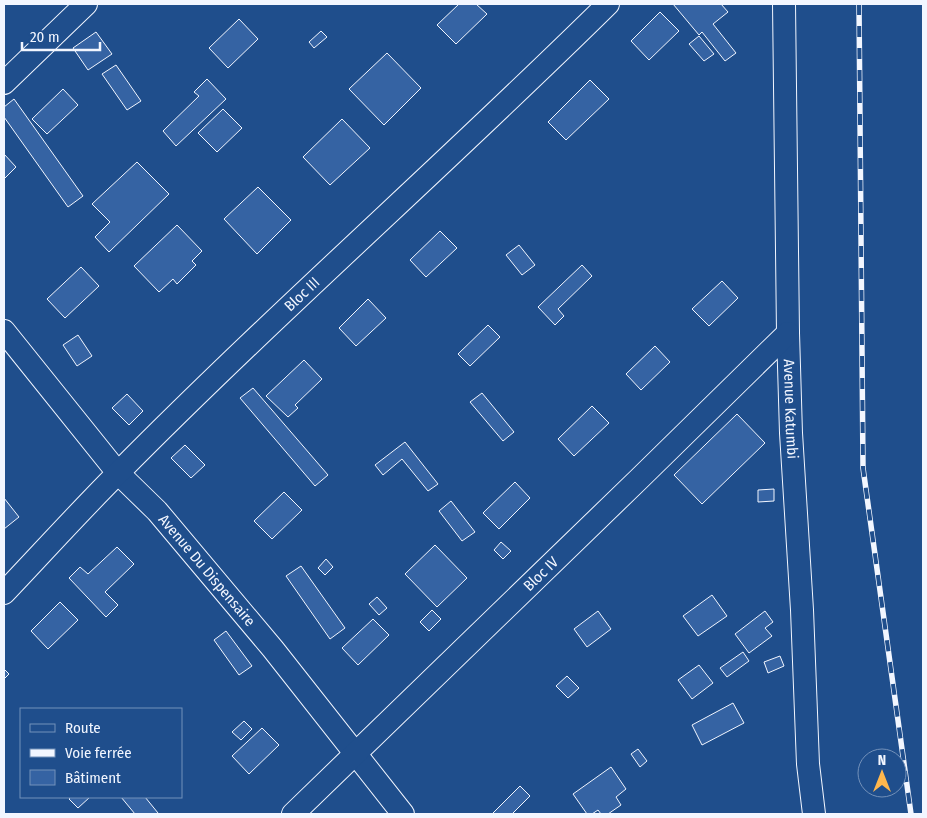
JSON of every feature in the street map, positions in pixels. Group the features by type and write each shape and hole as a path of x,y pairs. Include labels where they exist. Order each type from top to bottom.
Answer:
{"street":[{"path":"4,83 86,4"},
{"name":"Bloc III","path":"4,593 118,473 535,76 608,4"},
{"name":"Avenue Katumbi","path":"784,4 788,333 808,764 814,814"},
{"name":"Avenue Du Dispensaire","path":"4,331 118,473 157,510 272,649 403,814"},
{"name":"Bloc IV","path":"293,814 788,333"}],"building":[{"path":"459,4 476,4 487,14 456,44 437,25"},
{"path":"673,4 721,4 728,12 713,24 736,53 725,61 702,32 699,35"},
{"path":"660,12 679,31 649,60 631,41"},
{"path":"239,19 258,39 228,68 209,48"},
{"path":"321,31 327,37 314,48 309,42"},
{"path":"96,32 112,54 88,70 73,48"},
{"path":"699,36 714,54 704,61 689,44"},
{"path":"387,53 421,88 384,125 349,89"},
{"path":"116,65 141,101 127,110 102,74"},
{"path":"207,79 226,99 176,146 163,131 199,96 194,92"},
{"path":"590,80 609,99 566,140 548,122"},
{"path":"63,89 78,105 47,134 32,119"},
{"path":"14,99 83,196 68,207 4,117 4,107"},
{"path":"223,109 242,128 217,152 198,133"},
{"path":"342,119 370,148 330,185 303,157"},
{"path":"4,154 16,167 4,179"},
{"path":"137,162 169,194 109,252 95,237 110,222 92,204"},
{"path":"258,187 291,220 257,254 224,219"},
{"path":"177,225 202,251 192,261 196,265 177,284 173,279 159,292 134,266"},
{"path":"440,231 457,248 426,277 410,260"},
{"path":"519,245 535,265 522,275 506,255"},
{"path":"582,265 592,276 558,309 564,316 555,325 538,307"},
{"path":"81,267 99,286 65,318 47,299"},
{"path":"722,281 738,298 709,326 692,309"},
{"path":"368,299 386,318 356,346 339,328"},
{"path":"488,325 500,337 470,366 458,354"},
{"path":"78,335 92,356 77,366 63,345"},
{"path":"655,346 670,362 641,390 626,374"},
{"path":"304,360 322,379 295,405 298,408 288,417 266,396"},
{"path":"253,388 328,475 315,486 240,398"},
{"path":"482,393 514,432 503,441 470,402"},
{"path":"127,394 143,411 129,425 112,408"},
{"path":"592,406 609,423 574,456 558,439"},
{"path":"737,414 765,443 702,504 674,475"},
{"path":"405,442 438,484 428,491 402,459 383,475 375,465"},
{"path":"185,445 205,465 191,478 171,458"},
{"path":"515,482 530,498 499,529 483,513"},
{"path":"774,489 774,501 758,502 758,490"},
{"path":"284,492 302,510 272,539 254,521"},
{"path":"4,498 19,517 4,529"},
{"path":"451,501 475,532 462,541 439,511"},
{"path":"501,542 511,551 503,559 494,550"},
{"path":"435,545 467,578 437,607 405,574"},
{"path":"117,547 134,564 105,592 118,605 106,617 69,578 80,567 88,574"},
{"path":"326,559 333,567 325,575 318,568"},
{"path":"301,566 345,628 330,639 286,576"},
{"path":"712,595 727,616 698,636 683,616"},
{"path":"377,597 387,608 379,615 369,604"},
{"path":"60,602 78,620 48,649 31,631"},
{"path":"432,610 441,619 429,631 420,622"},
{"path":"598,611 611,629 587,647 574,629"},
{"path":"765,611 773,622 765,628 772,636 749,653 735,634"},
{"path":"373,619 389,635 358,665 342,648"},
{"path":"226,631 252,666 239,675 214,640"},
{"path":"743,652 749,661 727,677 720,668"},
{"path":"780,656 784,666 768,673 764,662"},
{"path":"699,665 713,683 692,699 678,680"},
{"path":"4,669 9,674 4,679"},
{"path":"567,676 579,688 568,698 556,686"},
{"path":"733,703 744,723 702,745 692,725"},
{"path":"244,721 252,729 241,740 232,732"},
{"path":"262,728 279,745 249,774 232,756"},
{"path":"638,749 647,761 640,767 631,754"},
{"path":"611,767 626,789 616,797 621,805 608,814 601,814 598,810 592,814 587,814 573,794"},
{"path":"520,786 530,796 512,814 492,814"},
{"path":"70,798 89,798 78,808"},
{"path":"122,798 146,798 158,813 156,814 135,814"}],"railway":[{"path":"859,4 863,468 911,814"}]}
